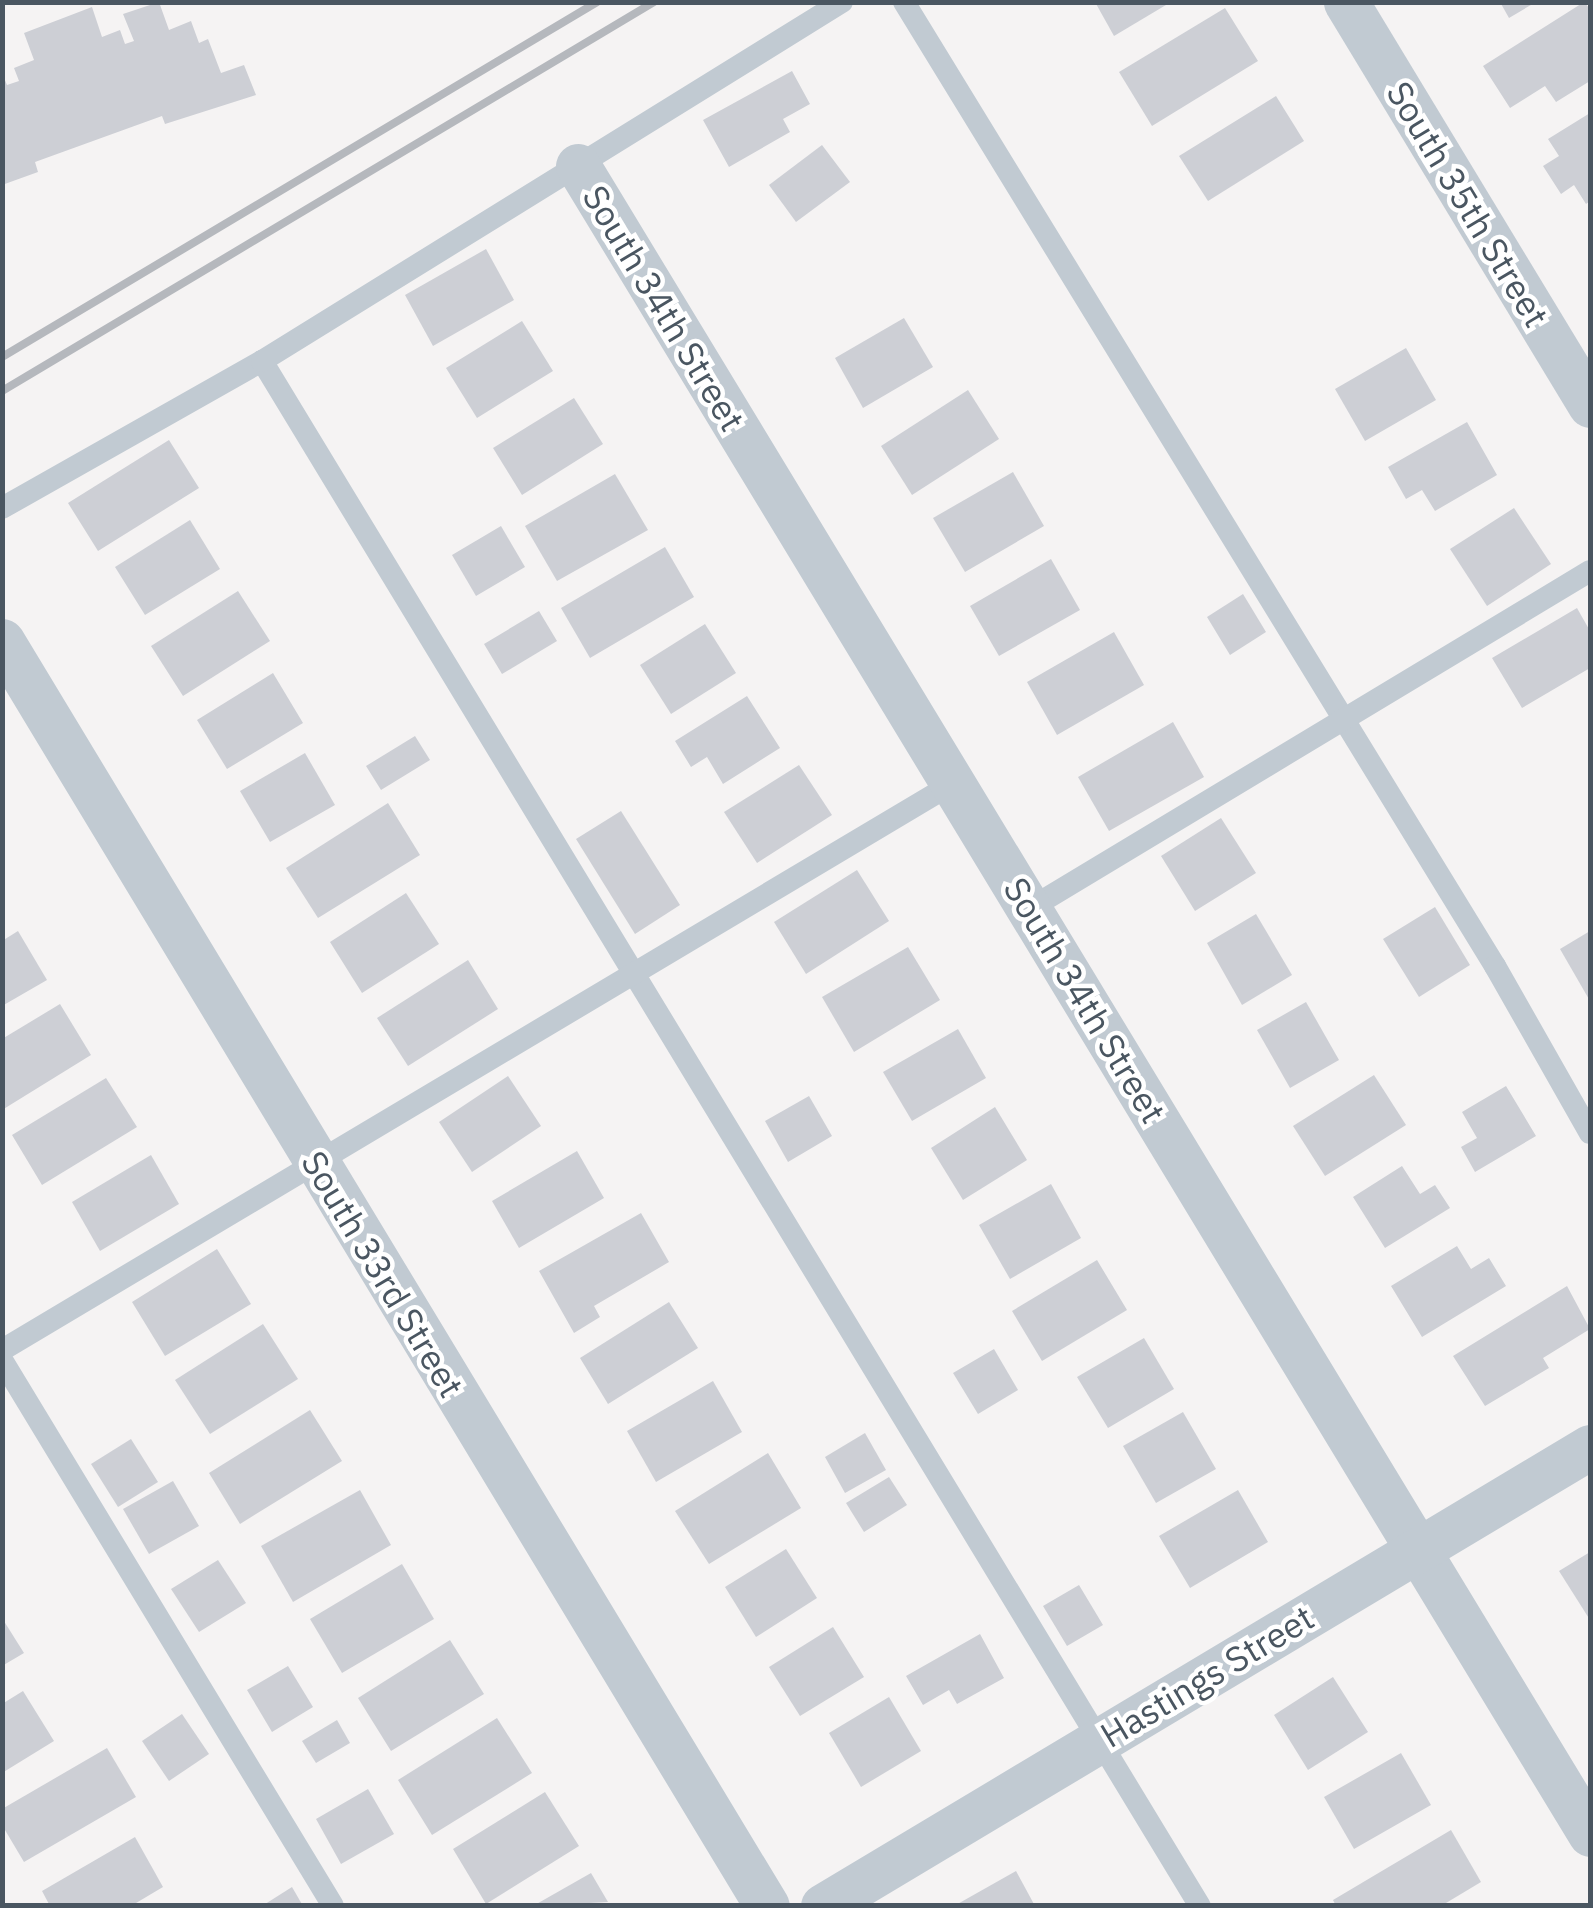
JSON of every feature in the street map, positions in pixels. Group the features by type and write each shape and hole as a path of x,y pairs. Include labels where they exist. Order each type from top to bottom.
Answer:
{"street":[{"name":"South 35th Street","path":"1346,2 1590,405"},
{"name":"South 34th Street","path":"578,166 1420,1548 1590,1834"},
{"name":"South 33rd Street","path":"2,640 767,1906"},
{"name":"Hastings Street","path":"823,1906 1590,1447"}],"lane":[{"path":"2,508 262,361 842,2"},
{"path":"904,2 1590,1133"},
{"path":"262,361 1200,1906"},
{"path":"1029,909 1590,571"},
{"path":"2,1350 952,784"},
{"path":"2,1360 333,1906"}],"building":[{"path":"159,2 169,30 191,21 199,43 208,39 221,73 244,65 256,95 165,124 162,116 35,162 38,172 2,185 2,73 7,85 19,81 14,68 34,60 24,33 92,7 102,37 120,30 125,44 134,41 123,14"},
{"path":"1095,2 1171,2 1114,36"},
{"path":"1500,2 1536,2 1509,18"},
{"path":"1584,2 1590,9 1590,81 1556,102 1545,86 1510,108 1483,66"},
{"path":"1225,8 1258,61 1152,126 1119,72"},
{"path":"792,71 810,104 783,119 790,132 729,167 703,120"},
{"path":"1276,96 1304,141 1208,201 1179,156"},
{"path":"1590,113 1590,201 1586,204 1574,185 1561,194 1543,166 1559,156 1548,139"},
{"path":"822,145 850,182 796,222 769,185"},
{"path":"486,249 514,300 433,346 405,295"},
{"path":"904,318 933,367 863,408 835,358"},
{"path":"522,321 553,371 477,418 446,368"},
{"path":"1406,348 1436,400 1365,441 1335,389"},
{"path":"968,390 999,439 912,495 881,446"},
{"path":"574,398 603,444 522,495 493,448"},
{"path":"1467,422 1497,475 1435,511 1422,490 1406,499 1388,467"},
{"path":"169,440 199,488 98,551 68,503"},
{"path":"1013,472 1044,526 965,572 933,518"},
{"path":"615,474 648,530 557,581 525,526"},
{"path":"1514,508 1551,564 1487,606 1450,549"},
{"path":"190,520 220,569 145,615 115,567"},
{"path":"501,526 525,567 476,596 452,555"},
{"path":"665,547 694,597 590,658 561,608"},
{"path":"1051,559 1080,610 999,656 970,606"},
{"path":"238,591 270,641 183,696 151,646"},
{"path":"1243,594 1266,632 1230,655 1207,617"},
{"path":"1577,608 1590,631 1590,668 1522,708 1492,658"},
{"path":"539,611 557,641 502,674 484,644"},
{"path":"705,624 736,673 671,714 640,665"},
{"path":"1114,632 1144,685 1057,735 1027,682"},
{"path":"273,673 303,723 227,769 197,720"},
{"path":"747,696 780,748 723,784 707,757 691,767 675,741"},
{"path":"1173,722 1204,777 1109,831 1078,777"},
{"path":"415,736 430,760 381,790 366,766"},
{"path":"305,753 335,805 270,842 240,791"},
{"path":"799,765 832,815 757,863 724,812"},
{"path":"388,803 420,855 318,918 286,868"},
{"path":"621,811 680,905 635,934 576,839"},
{"path":"1221,818 1256,873 1195,911 1161,856"},
{"path":"857,870 889,921 806,974 774,922"},
{"path":"406,893 439,944 362,993 330,942"},
{"path":"1435,907 1470,965 1419,997 1383,939"},
{"path":"1256,914 1292,975 1242,1005 1207,943"},
{"path":"18,931 47,980 2,1006 2,941"},
{"path":"1590,931 1590,1001 1560,949"},
{"path":"908,947 940,1000 854,1052 822,997"},
{"path":"468,960 498,1009 408,1066 377,1018"},
{"path":"1306,1002 1339,1060 1290,1088 1257,1030"},
{"path":"60,1004 91,1055 2,1110 2,1039"},
{"path":"958,1029 986,1078 912,1121 883,1072"},
{"path":"1374,1075 1406,1125 1325,1176 1293,1126"},
{"path":"508,1076 541,1126 472,1172 439,1122"},
{"path":"106,1078 137,1127 42,1185 12,1135"},
{"path":"1506,1086 1536,1136 1475,1172 1461,1147 1477,1138 1462,1112"},
{"path":"809,1096 832,1136 788,1162 765,1121"},
{"path":"995,1107 1027,1160 963,1200 931,1148"},
{"path":"577,1151 604,1198 519,1248 492,1201"},
{"path":"151,1155 179,1204 100,1251 72,1202"},
{"path":"1402,1166 1420,1194 1435,1185 1450,1208 1385,1248 1353,1197"},
{"path":"1051,1184 1081,1238 1010,1279 979,1225"},
{"path":"641,1213 669,1262 594,1306 600,1317 574,1333 539,1271"},
{"path":"1457,1246 1471,1269 1489,1258 1506,1286 1422,1337 1391,1286"},
{"path":"217,1249 251,1304 165,1356 132,1302"},
{"path":"1097,1260 1127,1310 1042,1361 1012,1311"},
{"path":"1567,1286 1590,1329 1543,1358 1549,1368 1485,1406 1453,1356"},
{"path":"669,1302 698,1348 608,1404 580,1358"},
{"path":"263,1324 298,1379 210,1434 175,1380"},
{"path":"1144,1338 1174,1389 1108,1428 1077,1377"},
{"path":"994,1349 1018,1390 978,1414 953,1373"},
{"path":"713,1381 742,1432 656,1482 627,1431"},
{"path":"310,1410 342,1461 240,1524 209,1473"},
{"path":"1183,1412 1216,1469 1156,1503 1123,1446"},
{"path":"865,1433 886,1470 845,1493 825,1457"},
{"path":"131,1439 158,1482 118,1507 91,1464"},
{"path":"768,1453 801,1508 709,1564 675,1511"},
{"path":"889,1477 907,1505 864,1532 846,1503"},
{"path":"173,1481 199,1526 149,1554 123,1509"},
{"path":"360,1490 391,1545 293,1602 261,1546"},
{"path":"1238,1490 1268,1542 1190,1588 1159,1536"},
{"path":"786,1549 817,1598 756,1637 725,1587"},
{"path":"1590,1552 1590,1620 1559,1571"},
{"path":"218,1560 246,1603 199,1632 171,1589"},
{"path":"402,1564 434,1619 342,1673 310,1619"},
{"path":"1079,1585 1103,1625 1067,1646 1043,1606"},
{"path":"2,1618 24,1653 2,1666"},
{"path":"833,1627 864,1677 800,1716 769,1667"},
{"path":"980,1634 1004,1678 957,1704 949,1690 923,1705 906,1676"},
{"path":"450,1640 484,1694 391,1751 358,1698"},
{"path":"288,1666 313,1707 272,1732 247,1690"},
{"path":"1333,1677 1368,1732 1308,1770 1274,1715"},
{"path":"23,1691 54,1741 2,1773 2,1704"},
{"path":"889,1697 921,1751 861,1787 829,1733"},
{"path":"182,1714 209,1754 169,1781 142,1741"},
{"path":"497,1718 532,1773 432,1835 398,1780"},
{"path":"337,1720 350,1743 316,1763 302,1741"},
{"path":"107,1748 136,1797 24,1862 2,1825 2,1809"},
{"path":"1401,1753 1431,1805 1354,1849 1324,1797"},
{"path":"368,1789 394,1834 341,1864 316,1819"},
{"path":"545,1792 579,1846 486,1904 453,1849"},
{"path":"1451,1830 1481,1882 1441,1906 1336,1906 1333,1900"},
{"path":"135,1837 163,1887 131,1906 50,1906 42,1891"},
{"path":"1016,1871 1035,1906 954,1906"},
{"path":"591,1873 608,1902 533,1906"},
{"path":"292,1887 303,1906 262,1906"}],"railway":[{"path":"2,357 597,2"},
{"path":"2,391 654,2"}]}
